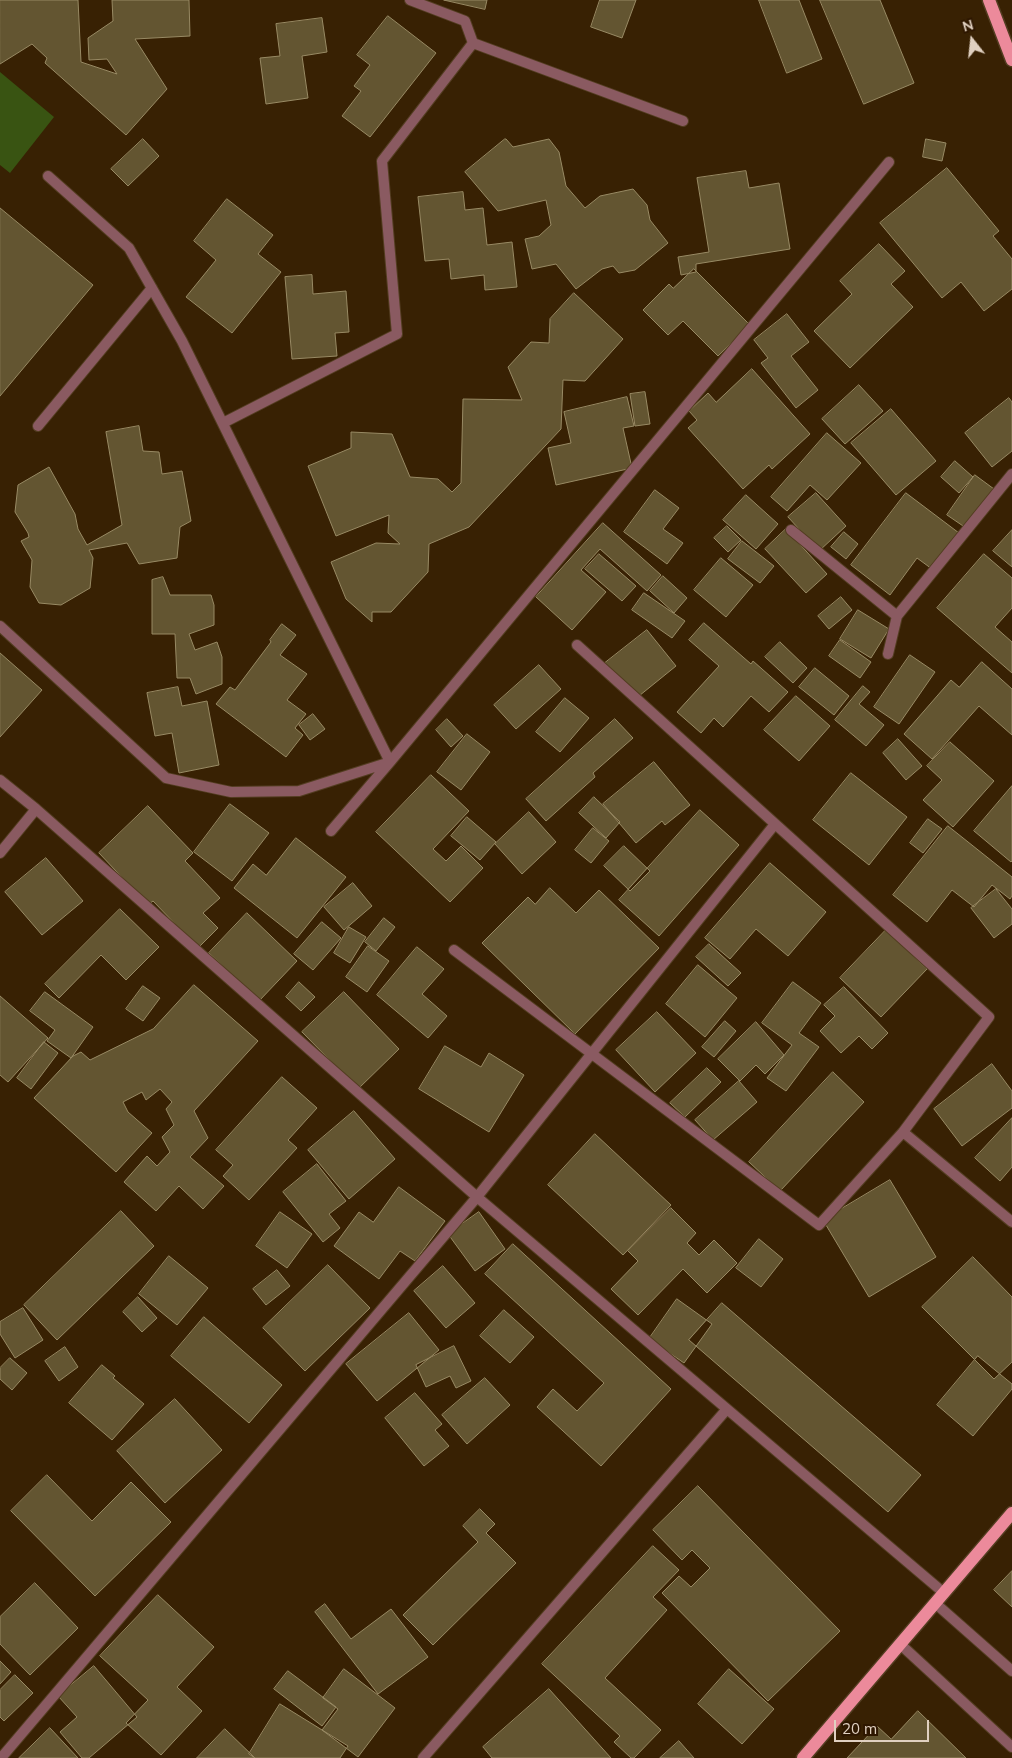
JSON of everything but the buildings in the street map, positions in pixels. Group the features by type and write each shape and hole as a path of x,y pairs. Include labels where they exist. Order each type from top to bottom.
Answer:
{"main road":[{"path":"989,0 1012,60"},
{"path":"803,1758 1012,1513"}],"street":[{"path":"410,0 465,21 472,43"},
{"path":"472,43 683,121"},
{"path":"222,423 397,334 382,161 472,43"},
{"path":"331,831 889,162"},
{"path":"48,176 129,248 182,340 390,762"},
{"path":"38,426 152,288"},
{"path":"888,654 897,616 1012,474"},
{"path":"791,530 897,616"},
{"path":"0,626 166,778 231,792 299,791 390,762"},
{"path":"454,950 819,1225 903,1132 989,1017 577,645"},
{"path":"0,780 36,809 477,1197 944,1593"},
{"path":"0,853 36,809"},
{"path":"1,1758 477,1197 775,824"},
{"path":"903,1132 1012,1222"},
{"path":"423,1758 727,1409"},
{"path":"935,1603 1012,1671"},
{"path":"900,1644 1012,1746"}],"green space":[{"path":"0,72 54,117 10,173 0,165"}]}
